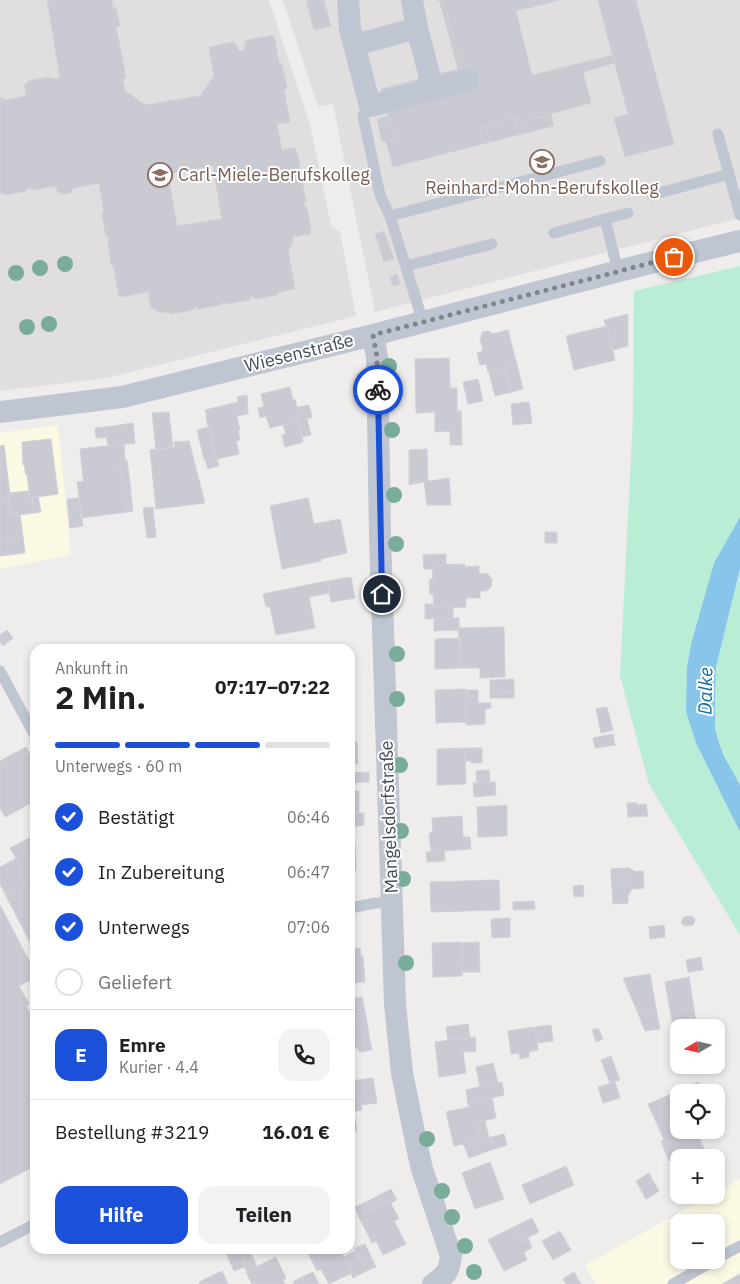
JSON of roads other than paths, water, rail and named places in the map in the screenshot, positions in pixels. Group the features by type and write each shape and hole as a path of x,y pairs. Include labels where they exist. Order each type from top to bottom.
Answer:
{"street":[{"path":"348,0 346,35 370,106 468,80"},
{"path":"412,0 417,28 433,89"},
{"path":"346,35 417,28"},
{"name":"Wiesenstraße","path":"0,412 122,397 740,241"},
{"name":"Mangelsdorfstraße","path":"373,335 377,357 380,544 395,1004 402,1073 420,1162 452,1256 446,1276 434,1284"}],"lane":[{"path":"370,106 363,116 380,196 390,216 423,322"},
{"path":"718,134 740,215"},
{"path":"390,216 600,161"},
{"path":"652,195 729,174"},
{"path":"554,233 628,213"},
{"path":"604,219 618,271"},
{"path":"406,266 492,244"},
{"path":"0,671 30,727"},
{"path":"355,907 376,903 392,903"},
{"path":"0,1242 30,1227"},
{"path":"725,1255 740,1246"},
{"path":"673,1284 700,1269"}],"water":[{"name":"Dalke","path":"740,517 740,569 716,667 715,728 724,756 740,785 740,832 696,743 686,711 687,667 691,644 714,563"}],"place":[{"name":"Reinhard-Mohn-Berufskolleg","path":"542,162"},
{"name":"Carl-Miele-Berufskolleg","path":"160,175"}]}
